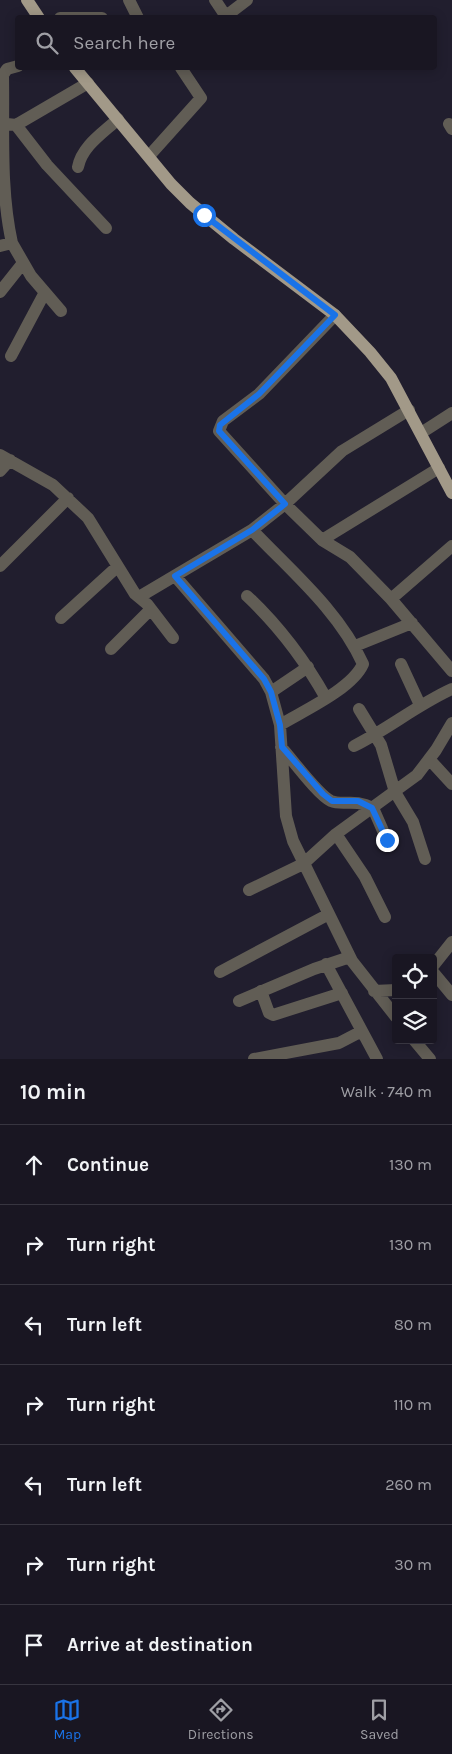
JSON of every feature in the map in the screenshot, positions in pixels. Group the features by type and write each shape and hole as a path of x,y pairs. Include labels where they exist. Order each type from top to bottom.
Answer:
{"main road":[{"path":"27,0 37,15"},
{"path":"77,70 171,184 204,215 335,315 370,352 391,378 452,493"}],"street":[{"path":"129,0 135,15"},
{"path":"215,0 225,15"},
{"path":"228,15 247,0"},
{"path":"15,67 7,69 3,75 7,124 2,171 5,198 6,244 23,263 44,294 61,311"},
{"path":"148,156 201,98 181,70"},
{"path":"7,124 88,83"},
{"path":"78,166 79,158 85,150 118,119"},
{"path":"7,124 106,228"},
{"path":"0,292 23,263"},
{"path":"11,356 44,294"},
{"path":"335,315 259,394 220,425 219,431 285,504 322,540 350,557 391,599 452,671"},
{"path":"139,597 252,530 285,504 342,451 408,410"},
{"path":"421,433 452,414"},
{"path":"0,471 5,457 53,485 68,498 88,518 105,543 117,567 173,638"},
{"path":"322,540 439,468"},
{"path":"0,566 68,498"},
{"path":"252,530 315,594 355,646 363,664 360,671 326,698 280,725"},
{"path":"391,599 452,546"},
{"path":"61,618 117,567"},
{"path":"175,576 264,679 271,692 280,725 286,816 293,841 350,957 392,1013"},
{"path":"247,596 267,615 308,667 326,698"},
{"path":"111,649 151,609"},
{"path":"355,646 412,623"},
{"path":"401,664 420,705"},
{"path":"271,692 308,667"},
{"path":"354,746 376,735 420,705 452,689"},
{"path":"359,709 381,745 394,792 414,822 425,859"},
{"path":"249,890 303,864 336,834 417,775 452,723"},
{"path":"282,747 323,794 332,801 358,801 372,808 387,840"},
{"path":"429,759 452,784"},
{"path":"336,834 365,877 385,917"},
{"path":"220,972 329,914"},
{"path":"437,961 452,942"},
{"path":"239,1001 326,964 350,957"},
{"path":"326,964 377,1059"},
{"path":"437,977 452,995"},
{"path":"374,991 392,990"},
{"path":"261,992 269,1013 273,1015 342,993"},
{"path":"262,1058 339,1043 362,1031"},
{"path":"417,1044 430,1059"}],"route":[{"path":"204,215 335,315 282,372 259,394 220,425 219,431 285,504 252,530 175,576 264,679 271,692 280,725 282,747 323,794 332,801 358,801 372,808 387,840"}]}
